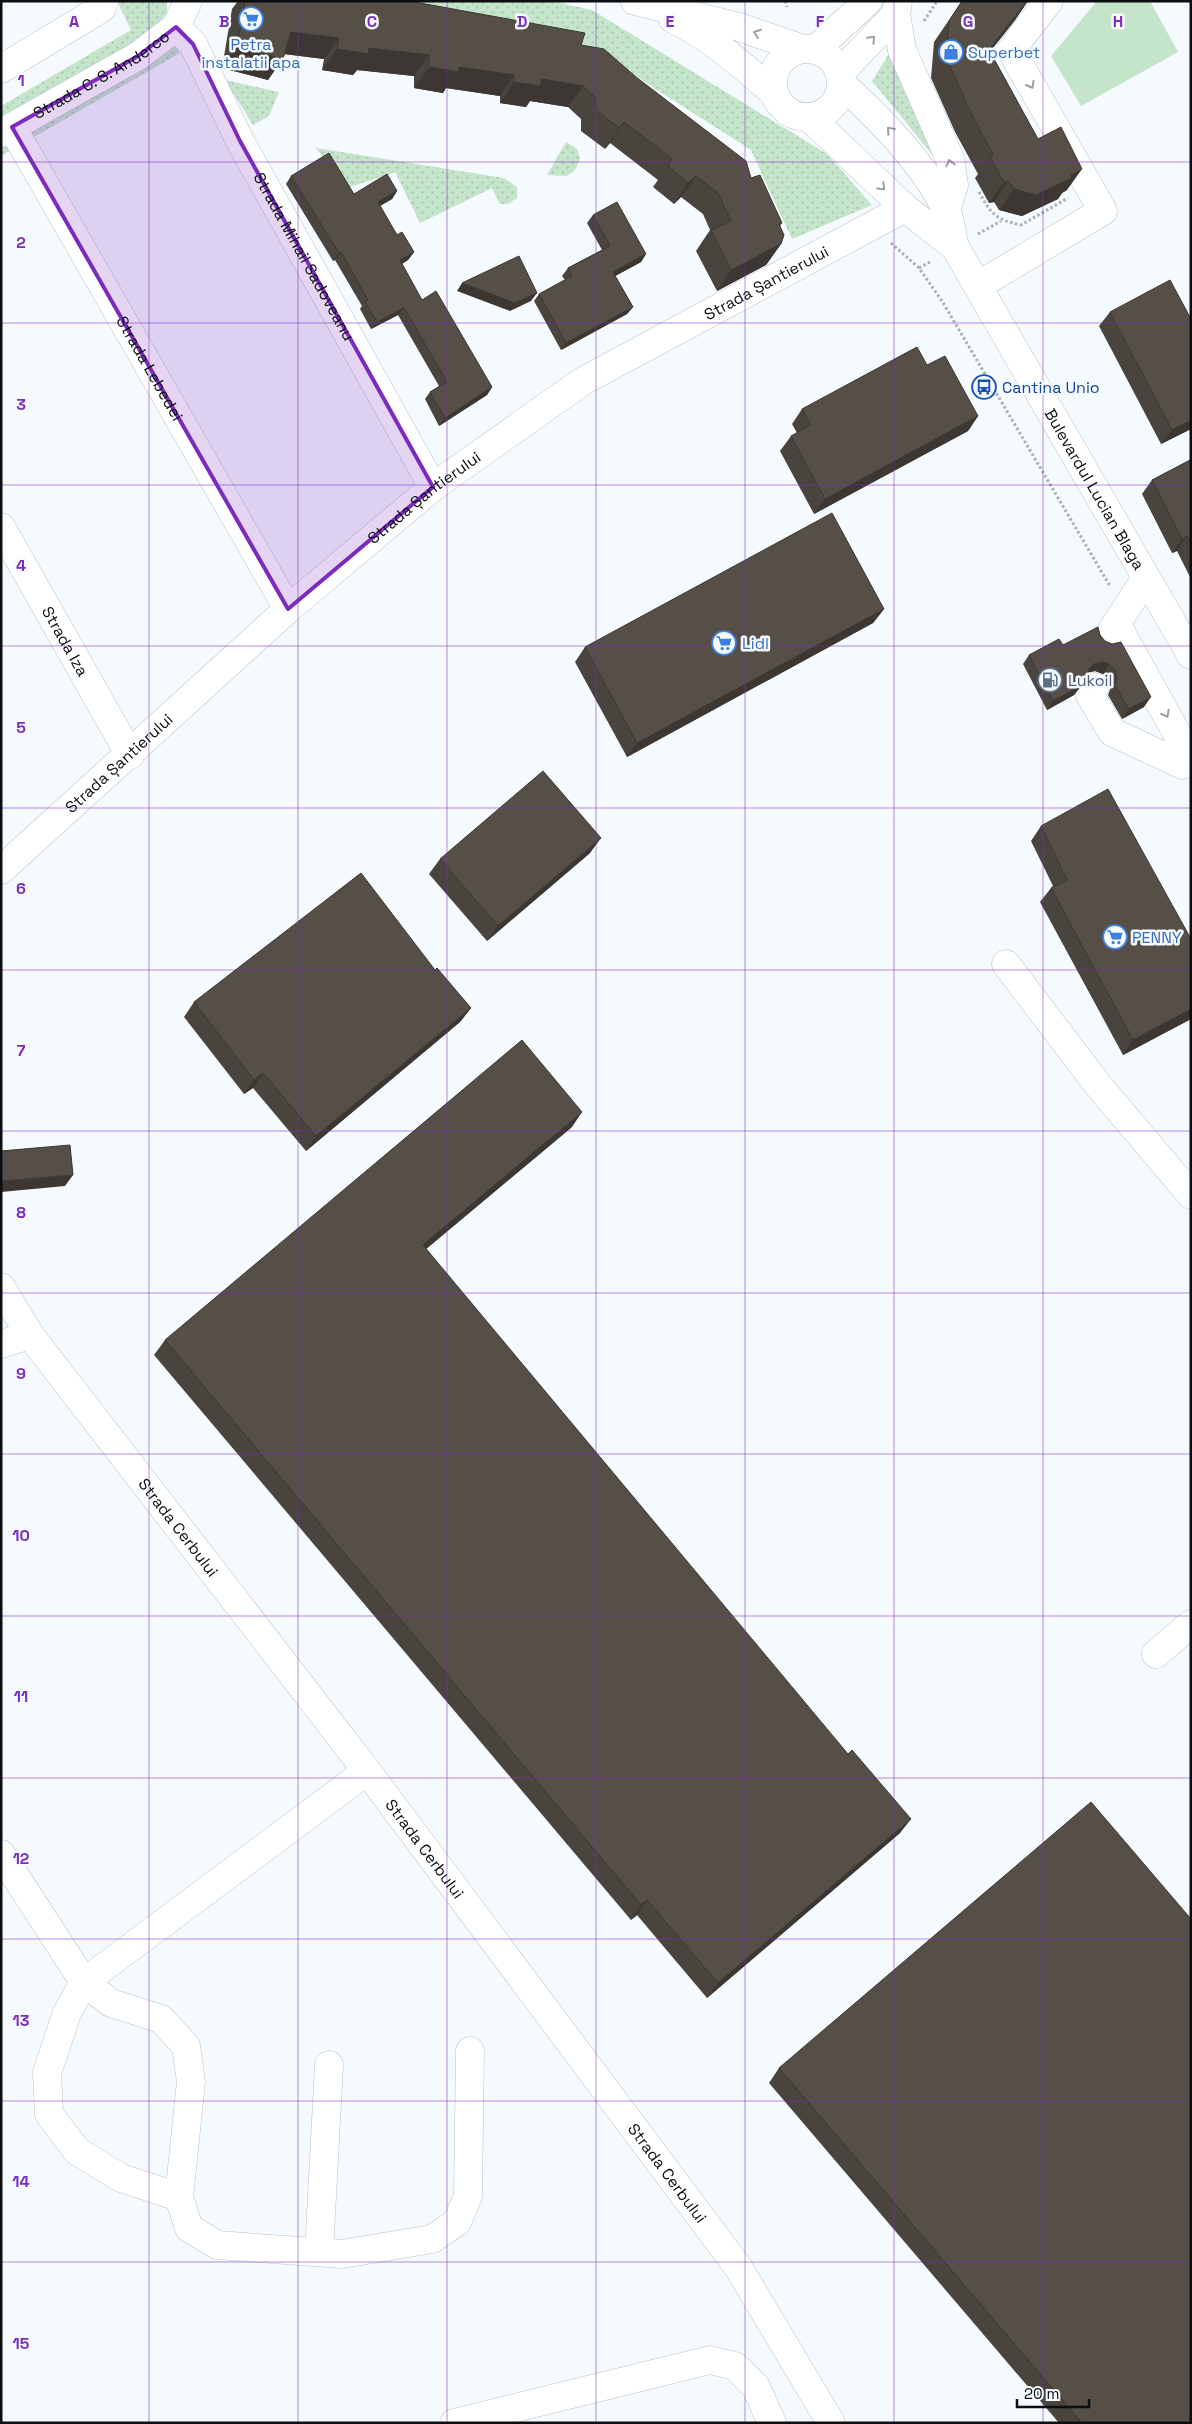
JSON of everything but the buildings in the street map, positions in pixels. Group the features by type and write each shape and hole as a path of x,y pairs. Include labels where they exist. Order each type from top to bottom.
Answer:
{"street":[{"path":"1,69 102,8 104,1"},
{"name":"Strada C. S. Anderco","path":"6,130 138,56 176,27 188,1"},
{"path":"635,1 739,26 826,54 834,62 841,78"},
{"path":"635,1 693,28 729,54 774,93 779,103 788,111 798,116 809,117 821,114 831,107 838,97 841,78 897,7"},
{"path":"774,93 773,78 779,65 789,54 809,50 868,1"},
{"path":"979,285 1103,211 1012,50 1049,1"},
{"path":"897,7 905,57 950,159 954,185 946,210"},
{"name":"Strada Mihail Sadoveanu","path":"176,27 193,44 240,141 433,487"},
{"name":"Bulevardul Lucian Blaga","path":"841,78 897,139 928,180 946,210 955,247 979,285 1191,654"},
{"name":"Bulevardul Lucian Blaga","path":"809,117 905,208 955,247"},
{"name":"Strada Lebedei","path":"6,130 288,609"},
{"name":"Strada Șantierului","path":"1,870 130,755 288,609 433,487 583,381 905,208"},
{"name":"Strada Iza","path":"1,527 130,755"},
{"path":"1102,706 1183,765 1191,761 1122,650 1146,578"},
{"path":"1006,964 1098,1085 1191,1194"},
{"name":"Strada Cerbului","path":"1,1287 30,1335 367,1771 738,2267 831,2423"},
{"path":"1,1344 30,1335"},
{"path":"1156,1654 1191,1624"},
{"path":"179,2197 121,2178 77,2151 49,2114 47,2073 66,2013 84,1982 367,1771"},
{"path":"1,1854 84,1982 111,2003 161,2019 186,2046 191,2082 179,2197 189,2228 217,2245 342,2254 432,2239 457,2222 468,2196 470,2051"},
{"path":"319,2252 329,2065"},
{"path":"454,2423 710,2360 735,2366 756,2387 772,2423"}],"path":[{"path":"784,1 787,7"},
{"path":"923,24 926,15 937,1"},
{"path":"977,187 990,212 1002,220 1021,225 1089,186"},
{"path":"884,237 919,268 942,301 1122,650"}],"highlighted area":[{"path":"176,27 193,44 240,141 433,487 288,609 12,127 138,56"}],"green space":[{"path":"117,1 167,1 167,13 148,36 1,121 1,106 131,30"},
{"path":"388,1 551,1 592,10 827,154 872,205 792,239 751,150 592,48"},
{"path":"1097,1 1150,1 1178,52 1081,106 1051,56"},
{"path":"175,44 180,53 1,156 1,145"},
{"path":"894,46 935,158 872,81"},
{"path":"225,80 279,92 269,116 253,125"},
{"path":"566,142 577,149 580,159 575,170 567,176 547,175"},
{"path":"316,148 504,178 517,187 517,198 508,204 500,204 492,188 420,223 395,172 347,188"}],"place":[{"name":"Petra instalatii apa","path":"251,19"},
{"name":"Superbet","path":"951,52"},
{"name":"Cantina Unio","path":"984,387"},
{"name":"Lidl","path":"724,643"},
{"name":"Lukoil","path":"1050,680"},
{"name":"PENNY","path":"1115,937"}]}
